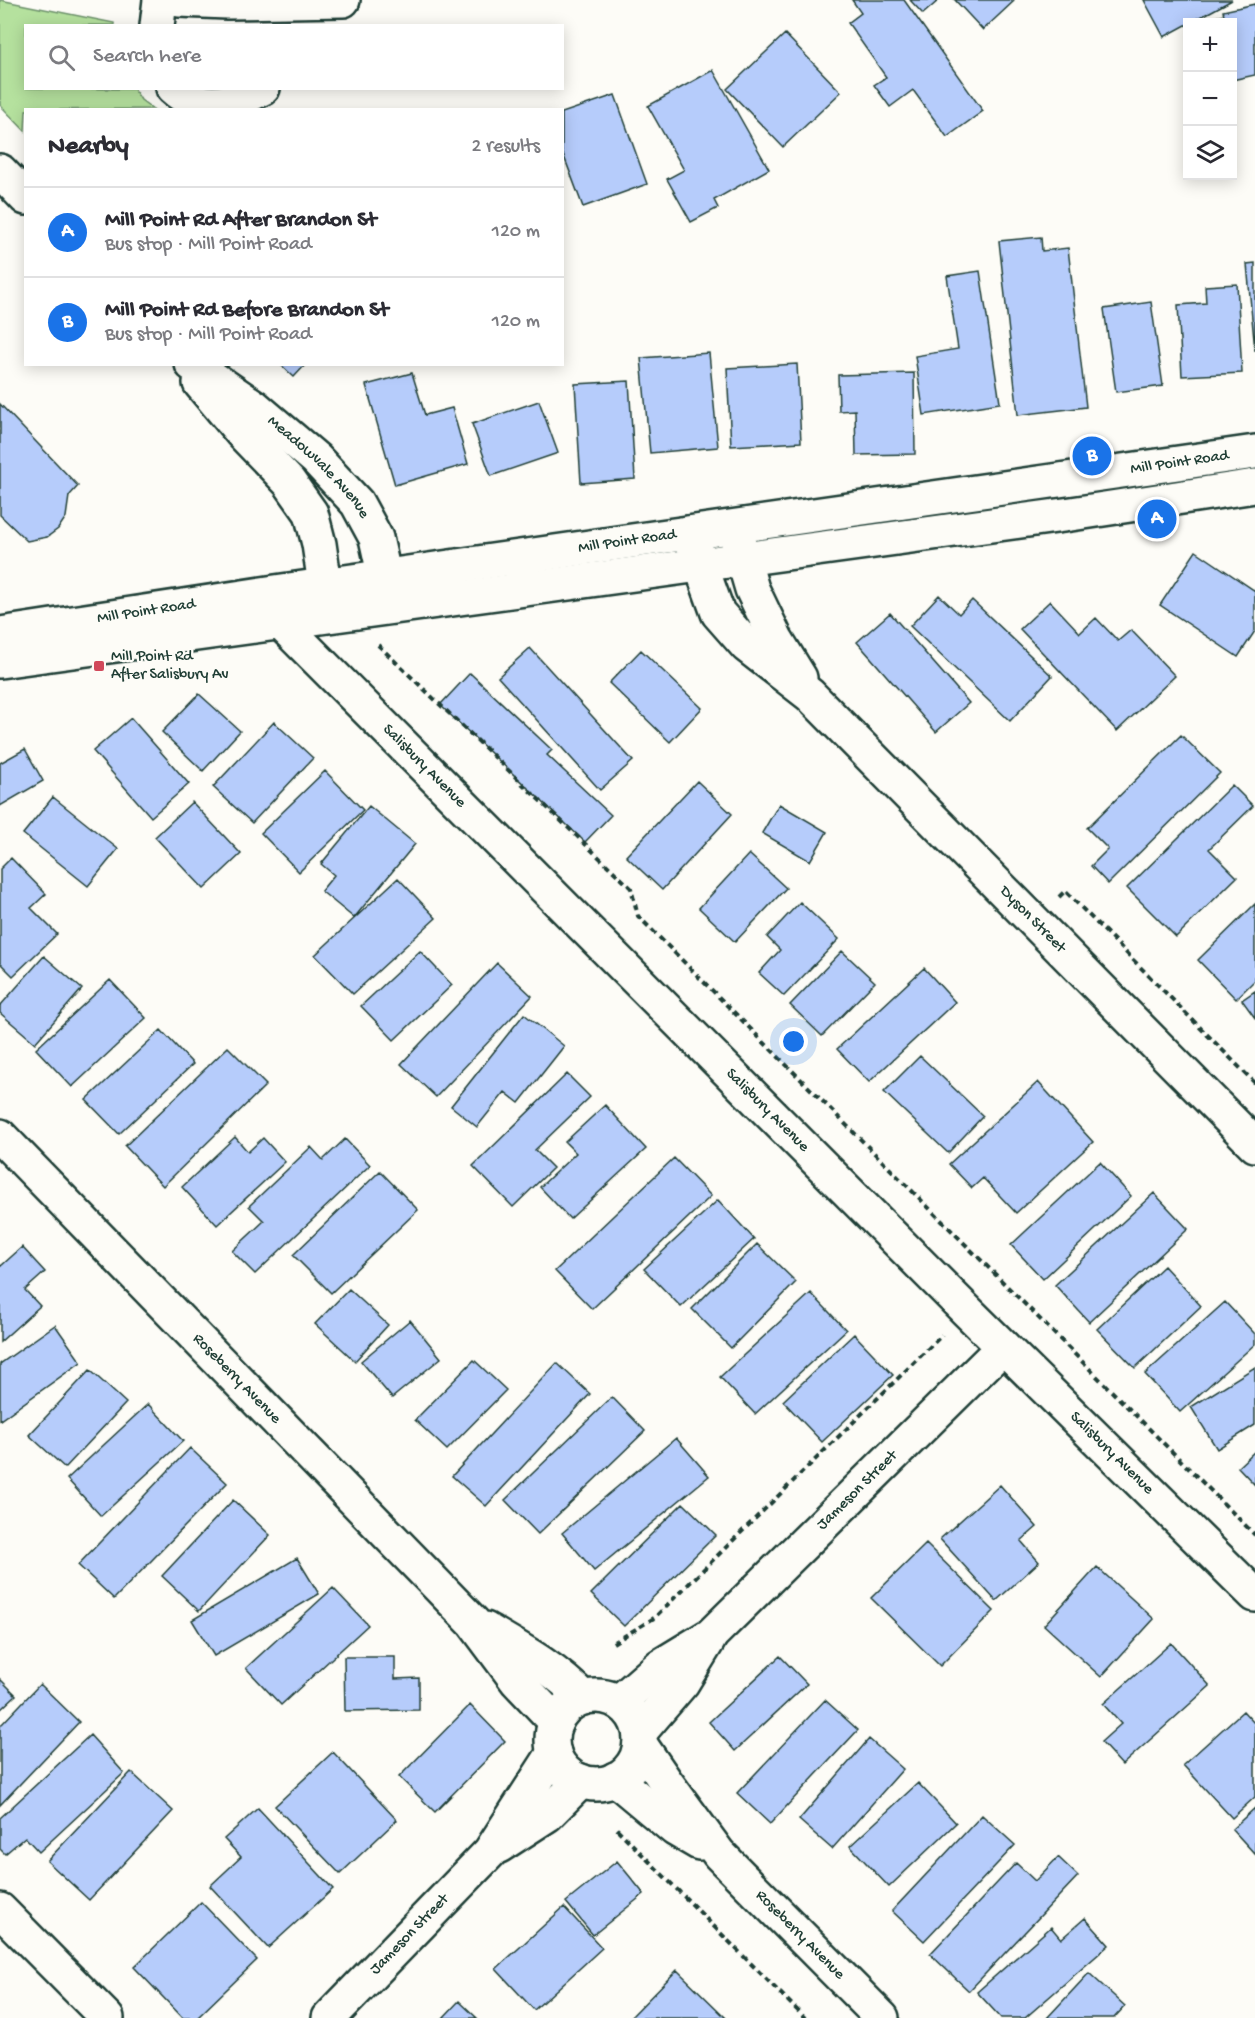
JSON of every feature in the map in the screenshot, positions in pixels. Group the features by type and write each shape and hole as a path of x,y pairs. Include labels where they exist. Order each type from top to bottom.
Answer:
{"street":[{"path":"157,24 160,0"},
{"path":"179,0 287,14 343,0"},
{"path":"176,90 193,101 223,104 259,90"},
{"path":"0,171 24,196"},
{"name":"Meadowvale Avenue","path":"186,366 241,432 289,482 311,513 319,544 329,617"},
{"name":"Meadowvale Avenue","path":"195,366 255,406 316,459 357,503 376,538 389,593"},
{"name":"Mill Point Road","path":"0,661 329,617 389,593 689,533 1255,452"},
{"name":"Mill Point Road","path":"0,634 325,585 389,593 699,564 1059,516 1255,486"},
{"name":"Dyson Street","path":"734,527 752,589 776,639 810,695"},
{"name":"Dyson Street","path":"689,533 718,613 747,646 810,695 1255,1145"},
{"name":"Salisbury Avenue","path":"282,624 1003,1347 1255,1595"},
{"name":"Roseberry Avenue","path":"0,1136 473,1622 555,1737"},
{"name":"Jameson Street","path":"619,1702 660,1666 711,1635 1003,1347"},
{"name":"Roseberry Avenue","path":"473,1622 533,1657 574,1688 583,1698"},
{"name":"Jameson Street","path":"640,1738 682,1683 711,1635"},
{"path":"595,1695 619,1702 636,1720 640,1738 636,1758 628,1771 604,1783 581,1781 569,1775 560,1765 555,1737 572,1703 583,1698 595,1695"},
{"name":"Jameson Street","path":"490,1852 555,1737"},
{"name":"Roseberry Avenue","path":"640,1738 656,1768 719,1854 882,2018"},
{"name":"Roseberry Avenue","path":"615,1779 675,1828 719,1854"},
{"name":"Jameson Street","path":"329,2018 490,1852 547,1815 581,1781"},
{"path":"0,1911 107,2018"}],"path":[{"path":"375,642 631,888 638,916 1255,1535"},
{"path":"1035,923 1065,891 1255,1083"},
{"path":"613,1643 654,1618 999,1279"},
{"path":"617,1829 805,2018"}],"green space":[{"path":"0,0 114,23 24,24 24,90 135,90 141,100 152,108 24,108 24,130 0,105"}],"building":[{"path":"852,0 904,0 983,111 947,137 913,90 890,107 874,85 886,77 848,23 861,13"},
{"path":"910,0 939,0 923,14"},
{"path":"955,0 1013,0 1014,1 983,30"},
{"path":"1144,0 1232,0 1199,18 1183,18 1183,27 1164,37"},
{"path":"1255,4 1255,75 1237,79 1237,18 1211,18 1224,15 1223,11"},
{"path":"785,34 841,92 783,147 727,89"},
{"path":"713,70 769,169 714,200 718,208 691,222 667,179 684,170 648,106"},
{"path":"615,95 647,184 583,207 564,156 564,112"},
{"path":"1041,237 1042,251 1068,248 1086,407 1018,415 999,241"},
{"path":"1255,263 1255,351 1247,264"},
{"path":"980,271 1000,403 924,415 915,356 958,349 947,276"},
{"path":"1237,284 1242,373 1182,376 1178,305 1206,303 1205,286"},
{"path":"1151,302 1163,386 1116,392 1104,309"},
{"path":"709,353 718,447 650,453 641,358"},
{"path":"797,364 801,442 731,446 727,368"},
{"path":"282,366 304,366 294,377"},
{"path":"412,373 425,415 452,408 468,464 395,485 366,385"},
{"path":"914,373 915,454 856,455 855,410 839,411 838,375"},
{"path":"629,381 635,479 581,483 575,384"},
{"path":"539,401 558,453 491,476 472,424"},
{"path":"0,404 78,486 69,496 66,517 58,529 47,537 27,541 0,515"},
{"path":"1196,551 1255,591 1255,631 1238,657 1160,605"},
{"path":"939,595 959,614 972,600 1052,676 1010,721 910,626"},
{"path":"1050,601 1080,633 1096,618 1118,641 1131,630 1175,676 1117,731 1020,629"},
{"path":"890,613 969,703 936,732 857,642"},
{"path":"530,648 633,761 600,790 498,677"},
{"path":"641,650 702,708 670,742 609,683"},
{"path":"470,673 552,750 547,755 611,815 585,842 440,705"},
{"path":"199,694 240,731 203,771 162,732"},
{"path":"131,718 189,784 151,817 93,751"},
{"path":"274,722 313,758 252,823 213,787"},
{"path":"1181,735 1220,773 1108,884 1091,866 1108,849 1087,828"},
{"path":"25,749 43,781 0,806 0,763"},
{"path":"325,771 363,810 299,872 261,833"},
{"path":"697,781 732,814 662,890 626,856"},
{"path":"1232,785 1253,806 1209,849 1237,877 1176,937 1127,888"},
{"path":"53,797 118,849 88,886 23,834"},
{"path":"192,802 241,854 204,889 155,837"},
{"path":"779,804 827,832 810,861 762,833"},
{"path":"369,806 415,844 354,918 321,891 334,875 321,864"},
{"path":"749,854 786,888 735,942 699,908"},
{"path":"11,858 46,894 31,908 57,934 13,976 0,963 0,869"},
{"path":"398,878 436,918 353,994 315,955"},
{"path":"800,902 839,939 784,996 759,973 780,950 767,937"},
{"path":"1255,904 1255,980 1236,999 1198,960"},
{"path":"420,951 452,985 394,1040 361,1006"},
{"path":"842,951 875,982 822,1036 790,1005"},
{"path":"44,956 82,989 35,1043 0,1013 0,1006"},
{"path":"497,963 532,996 436,1097 401,1064"},
{"path":"924,968 955,1002 869,1082 837,1049"},
{"path":"110,980 146,1018 72,1087 36,1049"},
{"path":"1255,991 1255,1018 1242,1000"},
{"path":"524,1014 564,1046 519,1103 505,1092 477,1127 451,1106"},
{"path":"161,1030 193,1064 119,1134 86,1100"},
{"path":"228,1047 266,1085 163,1186 125,1146"},
{"path":"920,1056 983,1116 948,1153 884,1092"},
{"path":"567,1074 590,1097 535,1150 553,1168 513,1207 473,1166"},
{"path":"1038,1082 1093,1142 1016,1213 983,1178 972,1188 949,1164"},
{"path":"605,1105 646,1149 570,1219 540,1187 576,1153 565,1142"},
{"path":"235,1137 248,1152 263,1138 285,1162 217,1225 182,1187"},
{"path":"345,1139 370,1165 255,1274 232,1251 264,1221 249,1206 311,1147 323,1160"},
{"path":"674,1158 711,1196 592,1309 555,1271"},
{"path":"1100,1162 1131,1196 1043,1279 1011,1245"},
{"path":"380,1171 418,1210 331,1293 293,1255"},
{"path":"1154,1193 1188,1229 1089,1322 1055,1285"},
{"path":"718,1200 754,1239 681,1307 644,1269"},
{"path":"757,1244 796,1282 731,1348 692,1309"},
{"path":"22,1247 45,1272 25,1290 40,1306 0,1342 0,1265"},
{"path":"1164,1266 1201,1306 1135,1368 1097,1329"},
{"path":"349,1289 388,1325 355,1361 315,1324"},
{"path":"811,1293 846,1330 755,1414 720,1377"},
{"path":"1225,1302 1255,1334 1255,1344 1180,1412 1145,1374"},
{"path":"410,1320 441,1358 392,1398 361,1361"},
{"path":"55,1325 81,1362 0,1420 0,1364"},
{"path":"854,1334 893,1375 822,1442 783,1401"},
{"path":"474,1360 506,1390 447,1450 415,1420"},
{"path":"557,1363 590,1394 486,1506 452,1476"},
{"path":"1255,1367 1255,1425 1217,1449 1191,1407"},
{"path":"90,1370 126,1403 65,1468 29,1435"},
{"path":"612,1397 645,1431 538,1534 505,1500"},
{"path":"148,1404 183,1441 101,1516 67,1479"},
{"path":"676,1438 709,1476 594,1571 562,1533"},
{"path":"190,1448 227,1483 114,1599 78,1565"},
{"path":"1255,1451 1255,1485 1238,1467"},
{"path":"1000,1485 1037,1527 1021,1541 1039,1562 996,1601 940,1539"},
{"path":"233,1500 270,1535 199,1611 162,1576"},
{"path":"683,1503 716,1535 624,1626 591,1594"},
{"path":"926,1544 994,1611 940,1666 871,1598"},
{"path":"297,1558 319,1594 214,1656 192,1620"},
{"path":"1097,1567 1154,1619 1101,1677 1044,1625"},
{"path":"333,1588 368,1625 281,1705 246,1668"},
{"path":"1171,1643 1210,1686 1122,1765 1101,1742 1121,1724 1103,1704"},
{"path":"780,1656 807,1684 735,1751 709,1722"},
{"path":"344,1657 395,1657 395,1679 419,1678 419,1710 345,1711"},
{"path":"0,1679 16,1695 0,1710"},
{"path":"40,1684 79,1722 0,1805 0,1726"},
{"path":"825,1700 858,1730 770,1824 737,1793"},
{"path":"470,1705 505,1741 435,1812 399,1777"},
{"path":"1243,1711 1255,1724 1255,1797 1232,1818 1183,1765"},
{"path":"90,1735 124,1773 39,1852 25,1837 5,1854 0,1849 0,1818"},
{"path":"869,1739 903,1769 832,1849 799,1820"},
{"path":"333,1752 397,1820 340,1874 275,1806"},
{"path":"131,1772 173,1811 89,1900 47,1861"},
{"path":"918,1783 956,1823 889,1887 850,1846"},
{"path":"258,1808 333,1889 268,1948 210,1886 241,1857 224,1839"},
{"path":"1255,1808 1255,1854 1232,1829"},
{"path":"982,1815 1015,1845 924,1941 892,1911"},
{"path":"1058,1857 1078,1876 969,1991 930,1954 1016,1863 1035,1881"},
{"path":"617,1861 644,1894 593,1935 566,1902"},
{"path":"201,1902 257,1960 197,2018 183,2018 134,1967"},
{"path":"564,1907 602,1948 534,2010 496,1969"},
{"path":"1085,1918 1109,1945 1025,2018 1001,2018 977,1992 1051,1927 1061,1939"},
{"path":"677,1970 726,2018 630,2018"},
{"path":"1089,1973 1125,2006 1114,2018 1047,2018"},
{"path":"459,2001 477,2018 443,2018"}],"place":[{"name":"Mill Point Rd Before Brandon St","path":"1092,456"},
{"name":"Mill Point Rd After Brandon St","path":"1157,519"},
{"name":"Mill Point Rd After Salisbury Av","path":"99,666"}]}
